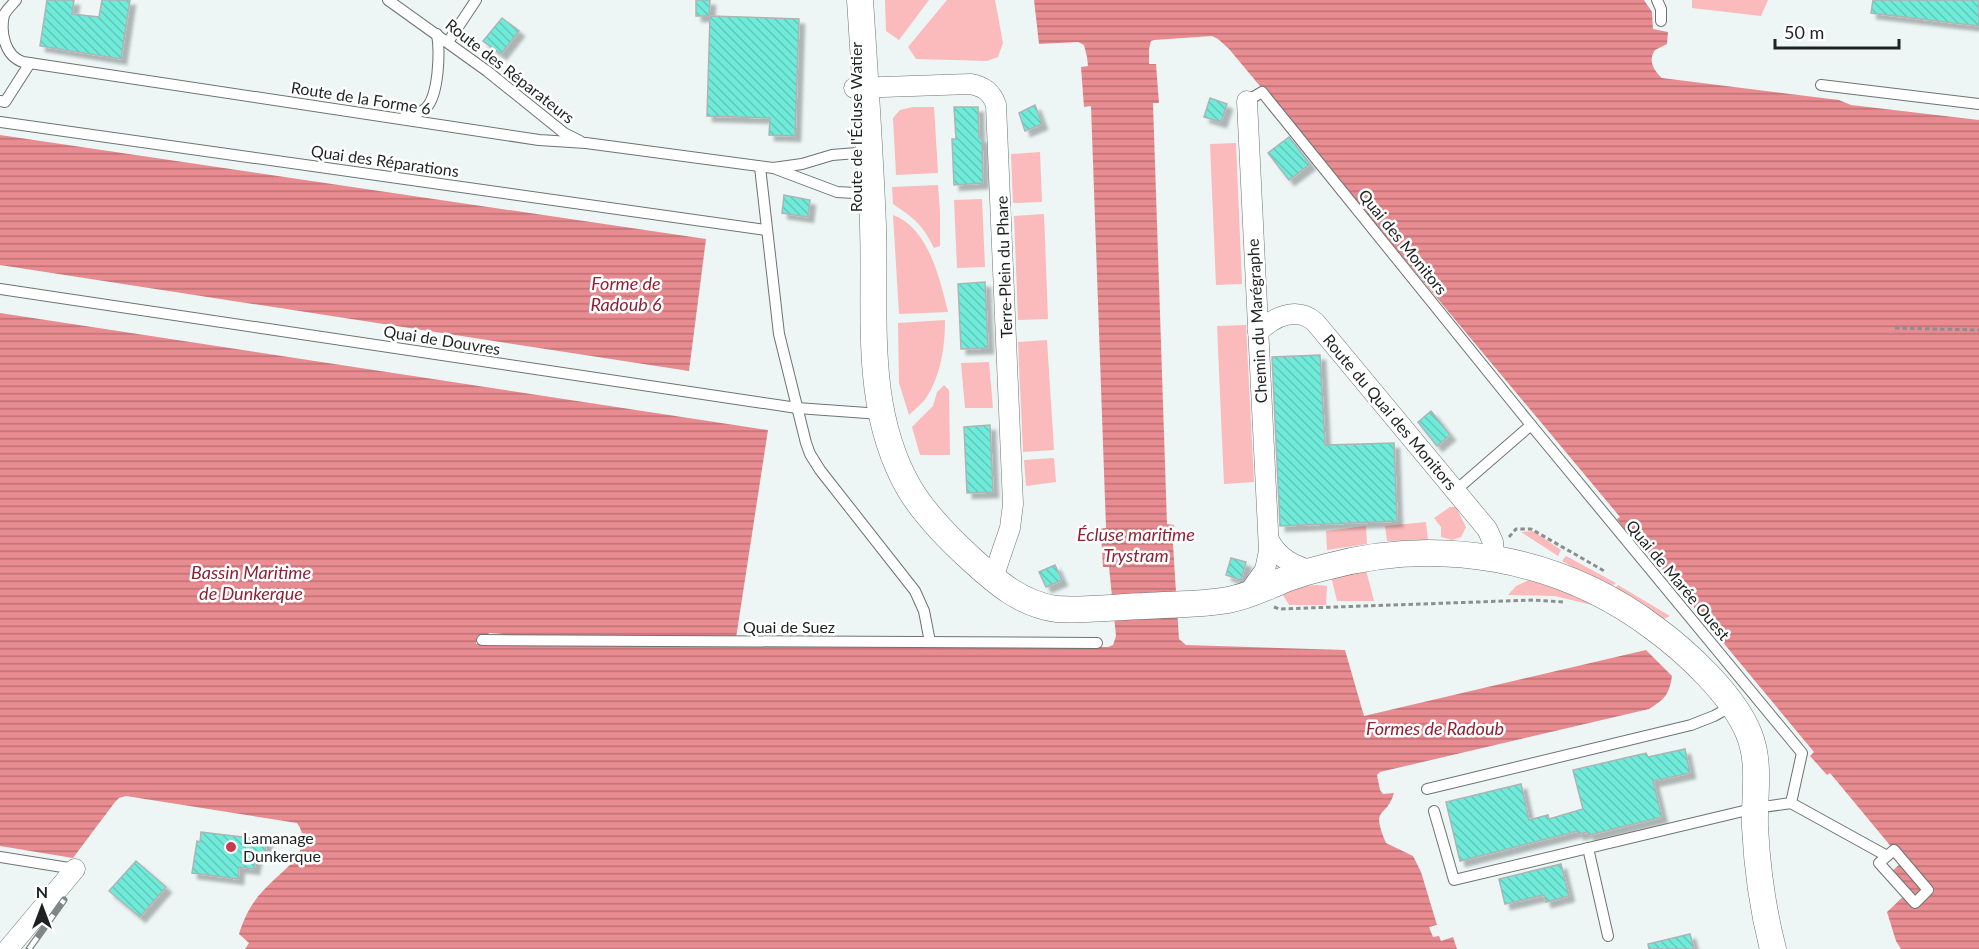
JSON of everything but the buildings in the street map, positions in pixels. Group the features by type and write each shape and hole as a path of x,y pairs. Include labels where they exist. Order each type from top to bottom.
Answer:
{"street":[{"name":"Route de l'Écluse Watier","path":"858,0 864,194 859,239 873,326 876,381 881,414 895,459 915,497 947,536 993,578 1019,597 1036,605 1056,609 1229,600 1312,571 1353,560 1400,554 1451,553 1494,558 1567,578 1616,603 1648,623 1684,653 1713,681 1732,706 1748,733 1755,754 1756,835 1771,944"},
{"name":"Terre-Plein du Phare","path":"860,88 970,84 990,93 996,105 1013,504 1010,528 993,578"},
{"name":"Chemin du Marégraphe","path":"1246,101 1269,540 1265,570 1247,595"},
{"name":"Route du Quai des Monitors","path":"1258,332 1273,320 1286,315 1306,316 1315,322 1491,536 1494,558"},
{"path":"1269,540 1280,556 1294,565 1312,571"},
{"path":"8,949 75,869"}],"lane":[{"name":"Route de la Forme 6","path":"16,0 2,19 1,37 11,56 30,63 539,140 586,143 760,167 773,168 802,164 832,155 862,153"},
{"name":"Route des Réparateurs","path":"388,0 448,42 564,133 586,143"},
{"path":"448,42 476,0"},
{"path":"1657,0 1661,9 1662,21"},
{"path":"394,118 427,108 440,58 437,34"},
{"path":"0,101 5,102 30,63"},
{"path":"1821,85 1979,104"},
{"name":"Quai des Monitors","path":"1246,101 1262,92 1531,425"},
{"name":"Quai des Réparations","path":"0,122 766,230"},
{"path":"760,167 779,334 806,443 814,462 915,591 924,611 930,642"},
{"name":"Route de la Forme 6","path":"773,168 837,192 864,194"},
{"name":"Quai de Douvres","path":"0,289 797,408 881,414"},
{"path":"1455,491 1531,425"},
{"name":"Quai de Marée Ouest","path":"1531,425 1803,753 1791,803"},
{"name":"Quai de Suez","path":"482,640 1097,643"},
{"path":"1427,789 1691,725 1714,717 1732,706"},
{"path":"1434,811 1454,880 1756,808 1791,803 1887,856"},
{"path":"1588,848 1608,936"},
{"path":"1893,850 1928,890 1915,903 1879,862 1887,856 1893,850"},
{"path":"0,857 75,869"}],"path":[{"path":"1895,328 1979,330"},
{"path":"1247,595 1279,609 1523,600 1569,603"}],"shaded area":[{"path":"885,0 929,0 899,40 886,31"},
{"path":"947,0 995,0 1003,43 998,57 987,61 916,59 908,47"},
{"path":"1692,0 1768,0 1761,16 1692,8"},
{"path":"913,107 934,107 938,173 896,175 893,118 900,110"},
{"path":"1236,143 1242,284 1216,285 1210,144"},
{"path":"1040,152 1042,202 1013,203 1011,154"},
{"path":"938,185 940,246 934,248 926,233 917,223 893,204 892,187"},
{"path":"982,199 985,267 957,268 954,200"},
{"path":"1044,214 1048,319 1018,320 1014,216"},
{"path":"893,215 916,231 924,243 937,271 948,312 899,314"},
{"path":"945,320 939,370 924,400 909,415 899,383 898,323"},
{"path":"1246,325 1254,482 1224,484 1217,326"},
{"path":"1047,340 1054,450 1023,452 1018,342"},
{"path":"989,362 993,408 965,408 961,363"},
{"path":"944,385 949,390 950,455 920,455 912,427 933,406 937,392"},
{"path":"1054,458 1056,482 1026,486 1024,460"},
{"path":"1450,507 1456,507 1466,527 1461,537 1452,540 1441,537 1441,527 1434,518"},
{"path":"1426,522 1428,540 1387,541 1385,526"},
{"path":"1366,526 1367,544 1327,550 1326,531"},
{"path":"1533,531 1561,550 1558,556 1521,532"},
{"path":"1566,556 1616,583 1609,588 1562,561"},
{"path":"1366,570 1374,601 1337,601 1331,576"},
{"path":"1529,580 1544,581 1596,606 1555,596 1508,595 1516,586"},
{"path":"1618,585 1670,616 1662,620 1613,591"},
{"path":"1295,586 1327,586 1326,605 1289,605 1283,595"}],"water":[{"path":"1034,0 1644,0 1652,12 1653,29 1668,32 1667,44 1655,50 1652,57 1654,68 1662,78 1839,100 1851,105 1979,120 1979,949 1901,949 1896,941 1887,912 1906,894 1889,874 1903,861 1830,773 1827,775 1810,756 1814,752 1632,533 1629,535 1617,519 1620,517 1229,49 1212,36 1154,40 1151,41 1149,49 1149,64 1156,64 1159,103 1153,103 1167,524 1174,525 1172,529 1179,639 1186,645 1345,650 1364,716 1646,650 1672,676 1665,696 1649,709 1380,772 1377,775 1383,794 1394,793 1379,818 1386,843 1413,856 1421,872 1437,925 1429,927 1433,937 1439,936 1441,941 1453,937 1457,949 245,949 249,943 239,934 249,910 262,892 296,859 300,850 302,836 297,823 126,796 115,802 73,858 0,846 0,313 768,430 736,638 503,637 503,634 489,633 477,636 476,644 1108,647 1113,645 1116,636 1109,567 1103,567 1101,533 1099,532 1099,529 1106,528 1091,106 1084,107 1081,67 1088,66 1087,57 1084,45 1078,42 1039,44"},
{"name":"Forme de Radoub 6","path":"0,135 706,239 689,371 0,265"}],"railway":[{"path":"29,949 64,900"}],"place":[{"name":"Lamanage Dunkerque","path":"231,847"}],"water label":[{"name":"Écluse maritime Trystram","path":"1136,545"},
{"name":"Bassin Maritime de Dunkerque","path":"251,583"},
{"name":"Formes de Radoub","path":"1435,729"}]}
